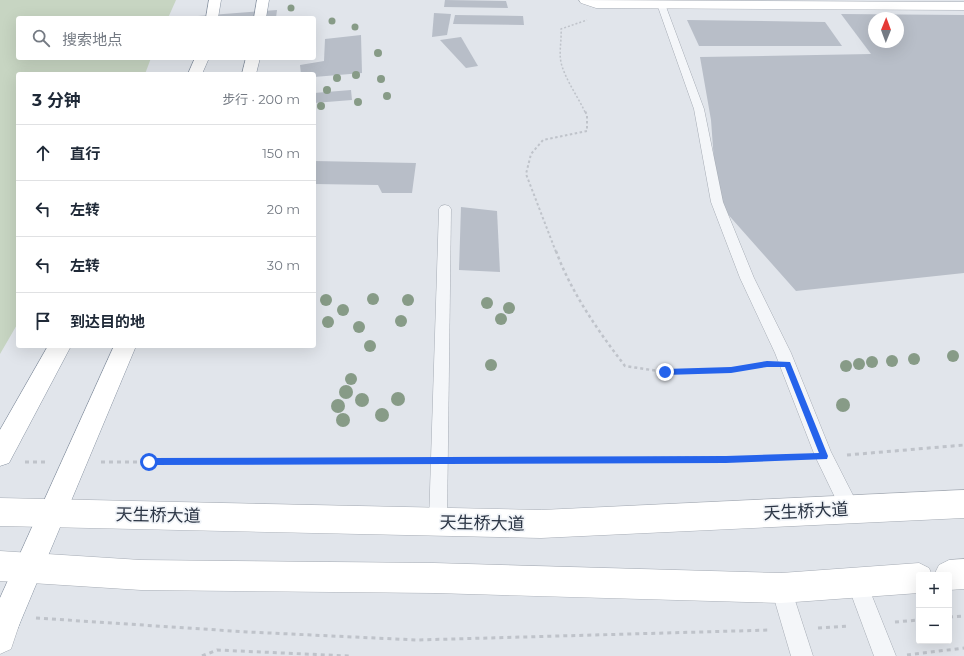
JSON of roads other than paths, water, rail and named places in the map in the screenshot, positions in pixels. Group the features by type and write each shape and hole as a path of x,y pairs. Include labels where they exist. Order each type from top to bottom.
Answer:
{"main road":[{"path":"212,16 215,0"},
{"path":"260,16 263,0"},
{"path":"591,2 661,4 964,6"},
{"path":"196,72 201,60"},
{"path":"250,72 252,60"},
{"path":"0,454 59,348"},
{"path":"3,628 124,348"},
{"name":"天生桥大道","path":"0,512 541,524 964,504"},
{"path":"0,566 140,574 434,578 781,588 916,578"},
{"path":"952,575 964,574"}],"lane":[{"path":"661,4 699,109 717,202 747,278 787,364 824,456 851,509"},
{"path":"438,522 445,209"},
{"path":"857,582 884,656"},
{"path":"781,588 802,656"}]}
